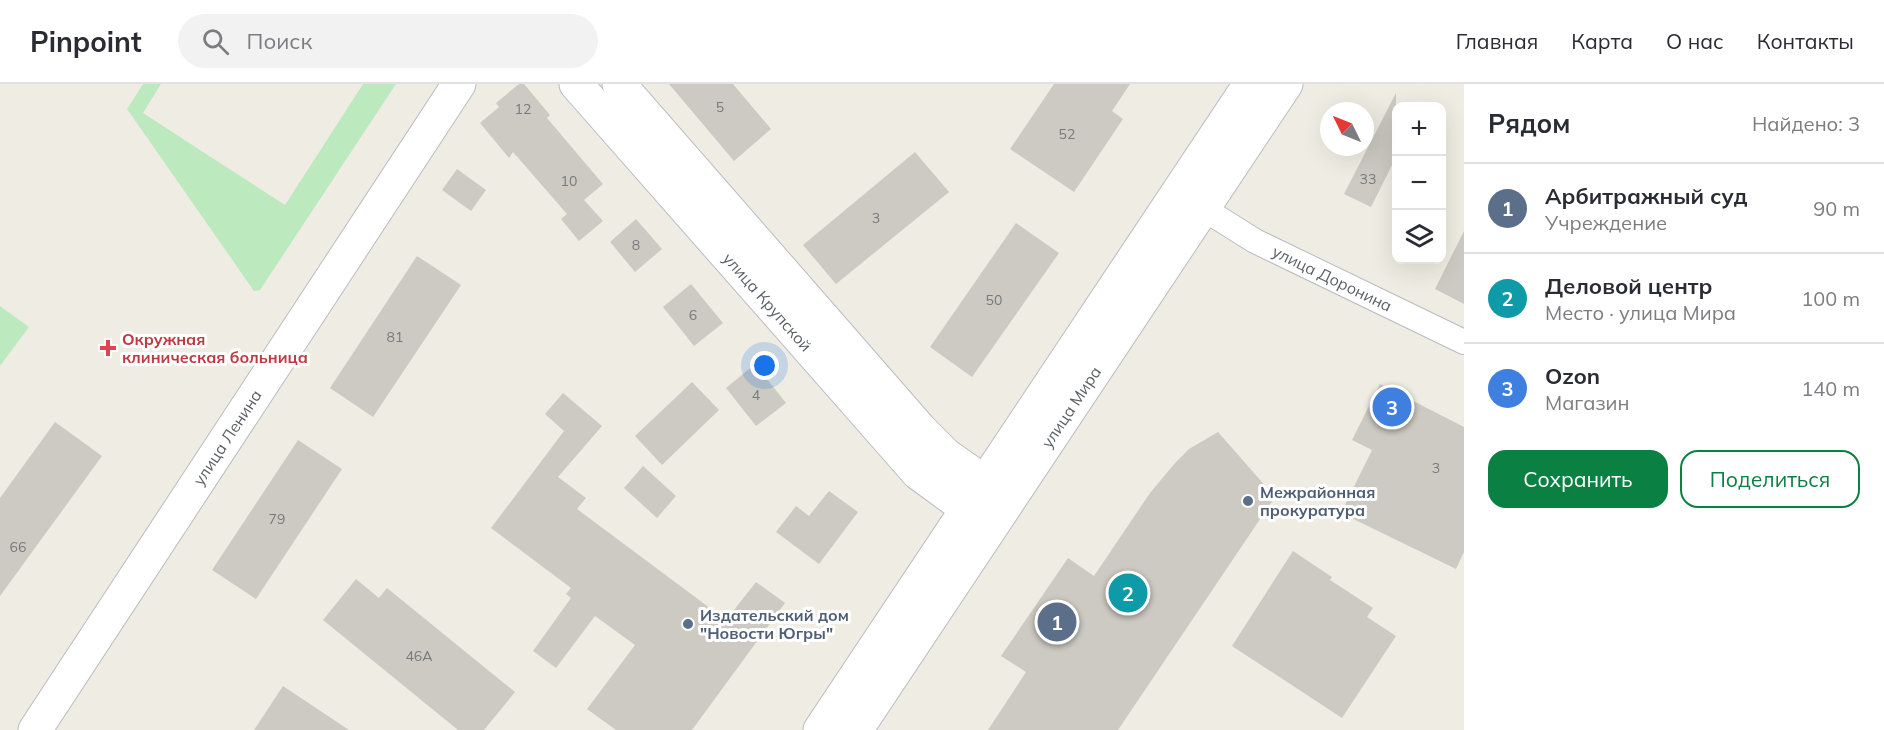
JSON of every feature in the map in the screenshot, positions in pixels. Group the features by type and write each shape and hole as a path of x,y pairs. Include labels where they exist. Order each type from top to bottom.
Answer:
{"main road":[{"name":"улица Ленина","path":"35,730 459,84"},
{"name":"улица Крупской","path":"576,84 902,455 928,482 979,518"},
{"name":"улица Крупской","path":"620,84 921,430 946,455 997,491"},
{"name":"улица Мира","path":"1191,200 1250,84"},
{"name":"улица Мира","path":"820,730 979,518 1191,200 1286,84"},
{"name":"улица Мира","path":"856,730 979,518"}],"street":[{"name":"улица Доронина","path":"1191,200 1255,241 1464,342"}],"green space":[{"path":"143,84 161,84 143,113 285,205 363,84 396,84 260,290 254,291 127,109"},
{"path":"0,306 29,327 0,366"}],"building":[{"path":"519,84 524,84 550,115 547,118 603,184 584,200 603,221 579,241 561,219 567,214 513,152 509,158 480,123 499,107 496,103"},
{"path":"669,84 733,84 771,129 734,161"},
{"path":"1054,84 1130,84 1112,111 1123,119 1074,192 1010,149"},
{"path":"1396,93 1396,102 1392,102 1392,165 1371,207 1344,194 1364,156 1374,156 1374,136"},
{"path":"915,152 949,192 836,284 803,245"},
{"path":"457,169 486,190 471,211 442,190"},
{"path":"636,219 662,249 635,272 610,242"},
{"path":"1016,223 1059,253 972,377 930,347"},
{"path":"1464,231 1464,304 1435,289"},
{"path":"417,256 461,285 373,417 330,388"},
{"path":"691,284 723,323 694,346 663,307"},
{"path":"755,364 786,403 756,426 726,388"},
{"path":"692,382 719,410 662,465 635,436"},
{"path":"1380,384 1464,427 1464,552 1456,569 1341,513 1372,450 1352,440"},
{"name":"Издательский дом \"Новости Югры\"","path":"563,393 602,426 558,477 586,498 577,509 726,620 756,582 785,603 692,730 616,730 587,709 635,645 595,616 556,668 533,651 571,598 566,594 571,588 491,528 564,431 545,414"},
{"path":"55,422 102,456 0,596 0,498"},
{"path":"1218,432 1275,497 1118,730 988,730 1026,672 1001,656 1068,558 1094,576 1150,493 1175,463 1189,449"},
{"path":"298,440 342,469 256,599 212,570"},
{"path":"643,466 676,496 657,518 624,488"},
{"path":"829,491 858,512 819,564 776,532 796,506 809,516"},
{"path":"1293,551 1332,577 1330,580 1373,608 1367,617 1396,636 1342,718 1232,646"},
{"path":"356,579 379,598 387,588 515,692 484,730 458,730 323,620"},
{"path":"283,686 349,730 254,730"}],"place":[{"name":"Окружная клиническая больница","path":"108,348"},
{"name":"Ozon","path":"1392,407"},
{"name":"Межрайонная прокуратура","path":"1248,501"},
{"name":"Деловой центр","path":"1128,593"},
{"name":"Арбитражный суд","path":"1057,622"},
{"name":"Издательский дом \"Новости Югры\"","path":"688,624"}]}
